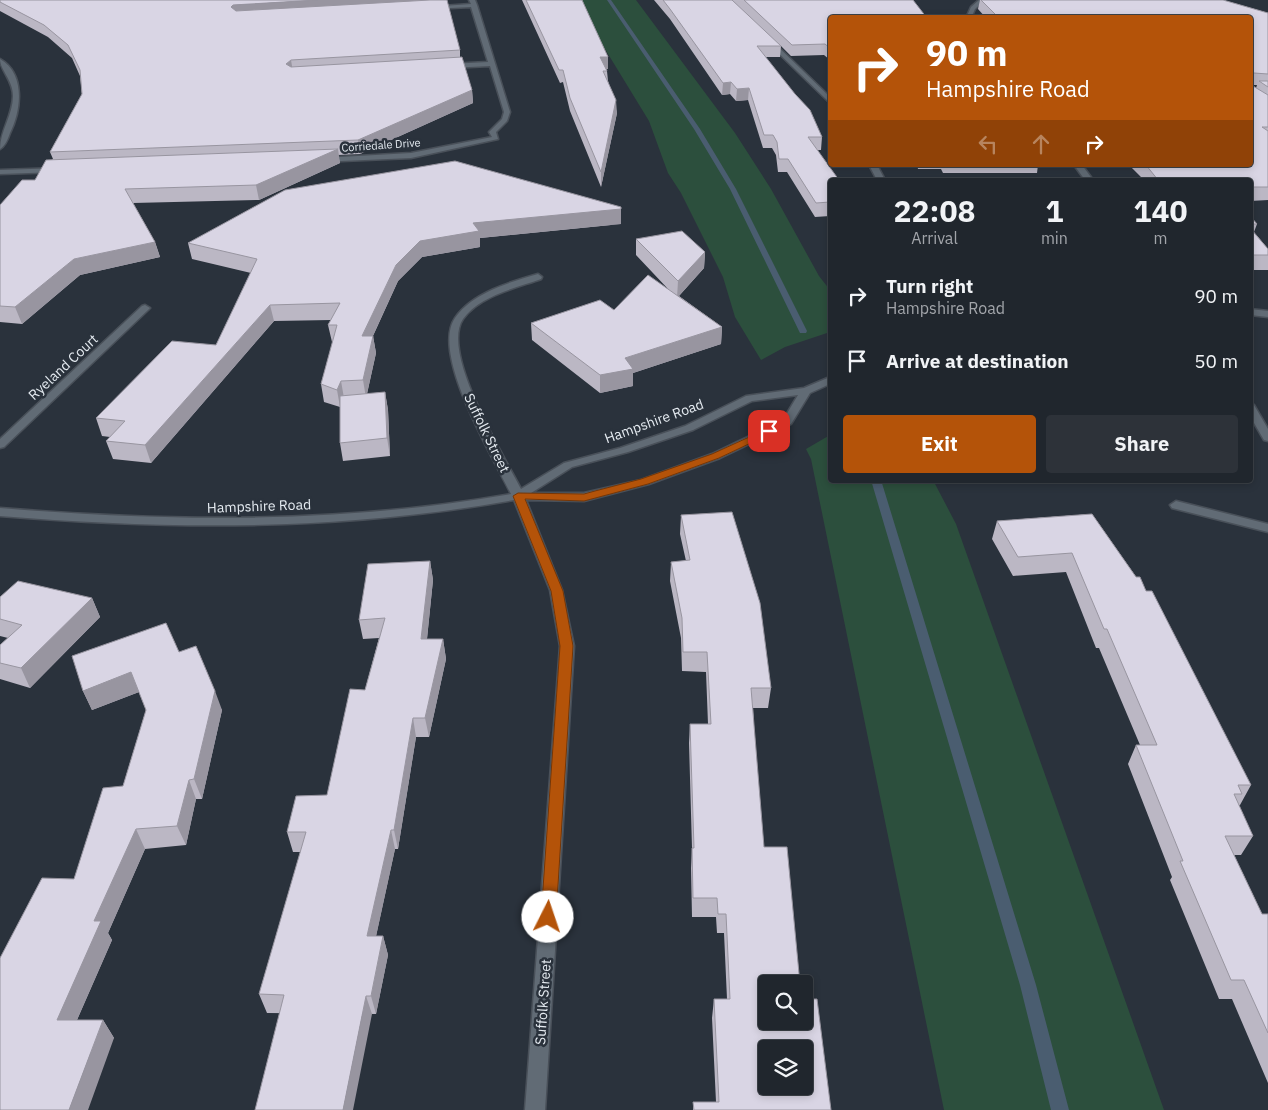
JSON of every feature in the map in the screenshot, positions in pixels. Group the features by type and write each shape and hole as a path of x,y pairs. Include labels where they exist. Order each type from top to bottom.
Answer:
{"street":[{"path":"970,15 973,8 982,0"},
{"path":"420,8 473,2"},
{"name":"Corriedale Drive","path":"311,160 424,154 447,150 480,140 496,138 492,132 505,120 506,112 473,2"},
{"path":"760,32 828,100"},
{"path":"0,61 14,80 17,95 16,113 9,132 0,147"},
{"path":"437,67 492,64"},
{"path":"873,167 880,178"},
{"path":"1079,167 1088,178"},
{"path":"0,172 62,170"},
{"name":"Suffolk Street","path":"535,1110 567,646 557,591 518,496 468,396 456,363 454,329 459,318 468,308 485,297 538,277"},
{"name":"Ryeland Court","path":"0,445 145,308"},
{"path":"1253,312 1268,314"},
{"name":"Hampshire Road","path":"518,496 568,465 624,450 689,428 750,398 806,391 828,381"},
{"name":"Hampshire Road","path":"0,512 85,519 197,523 282,522 374,516 450,508 518,496 584,497 645,482 707,460 787,422 806,391"},
{"path":"1253,412 1268,438"},
{"path":"1176,505 1268,528"}],"green space":[{"path":"575,0 636,0 735,133 771,189 819,276 828,287 828,333 785,347 761,360 735,317 723,277 681,193 668,173 649,121"},
{"path":"828,436 828,483 935,483 956,524 1164,1110 944,1110 811,459 806,449"}],"building":[{"path":"0,0 318,0 233,5 231,7 236,11 447,0 460,50 291,60 286,64 291,67 462,57 472,90 358,140 50,152 82,94 80,70 68,45 44,25 0,2"},
{"path":"526,0 582,0 608,57 600,57 607,71 603,71 616,100 601,172 570,98 563,70 559,70"},
{"path":"663,0 732,0 781,46 757,46 810,110 822,137 808,137 838,178 828,178 828,202 816,203 788,159 779,159 777,142 773,135 764,135 749,88 737,89 731,82 723,83"},
{"path":"744,0 913,0 925,15 828,15 828,46 825,44 792,45"},
{"path":"981,0 1223,0 1268,13 1268,74 1253,74 1253,15 996,15"},
{"path":"1259,81 1268,81 1268,87"},
{"path":"1253,86 1268,95 1268,127 1262,127 1268,131 1268,187 1253,187 1253,178 1156,178 1148,167 1253,167"},
{"path":"338,149 256,185 125,189 155,242 74,259 15,307 0,306 0,205 22,180 35,180 46,160"},
{"path":"455,161 621,207 621,209 473,223 479,231 420,241 396,265 362,336 373,336 363,380 341,381 337,390 321,384 337,325 328,325 340,303 270,305 145,445 106,441 125,421 96,418 172,341 216,345 257,259 188,243 285,190"},
{"path":"682,231 705,252 678,281 636,239"},
{"path":"1253,232 1268,249 1268,255 1253,255"},
{"path":"648,275 722,327 625,358 633,369 600,375 531,323 600,300 614,310"},
{"path":"385,392 387,438 340,443 340,396"},
{"path":"732,512 760,603 771,688 751,688 764,847 787,847 799,975 758,975 758,1030 813,1030 813,999 817,999 831,1110 694,1110 693,1102 719,1102 714,999 730,999 726,914 718,914 717,898 693,898 692,848 694,848 690,724 711,724 707,652 683,652 682,618 671,562 690,560 681,515"},
{"path":"1092,514 1136,577 1140,577 1146,591 1152,591 1251,785 1238,785 1242,794 1234,794 1253,836 1225,836 1262,914 1268,914 1268,1033 1244,980 1231,980 1180,861 1183,861 1136,745 1157,745 1107,629 1104,629 1072,553 1018,557 997,521"},
{"path":"430,561 421,639 443,639 425,718 413,718 394,830 391,830 367,936 383,936 371,996 366,996 343,1110 255,1110 284,995 259,994 306,832 287,832 296,796 327,795 350,689 365,690 385,618 359,620 368,564"},
{"path":"18,581 92,598 21,668 0,663 0,645 22,625 0,619 0,597"},
{"path":"166,623 179,652 196,646 215,691 194,779 189,780 177,826 136,829 94,921 101,921 57,1020 103,1020 69,1110 0,1110 0,958 42,878 74,879 103,788 123,786 146,710 131,672 83,691 72,656"}],"waterway":[{"path":"609,0 697,129 733,189 803,331"},
{"path":"877,483 1028,985 1060,1110"}],"route":[{"path":"548,917 567,646 557,591 518,496 584,497 599,494 645,482 716,456 769,431"}]}
